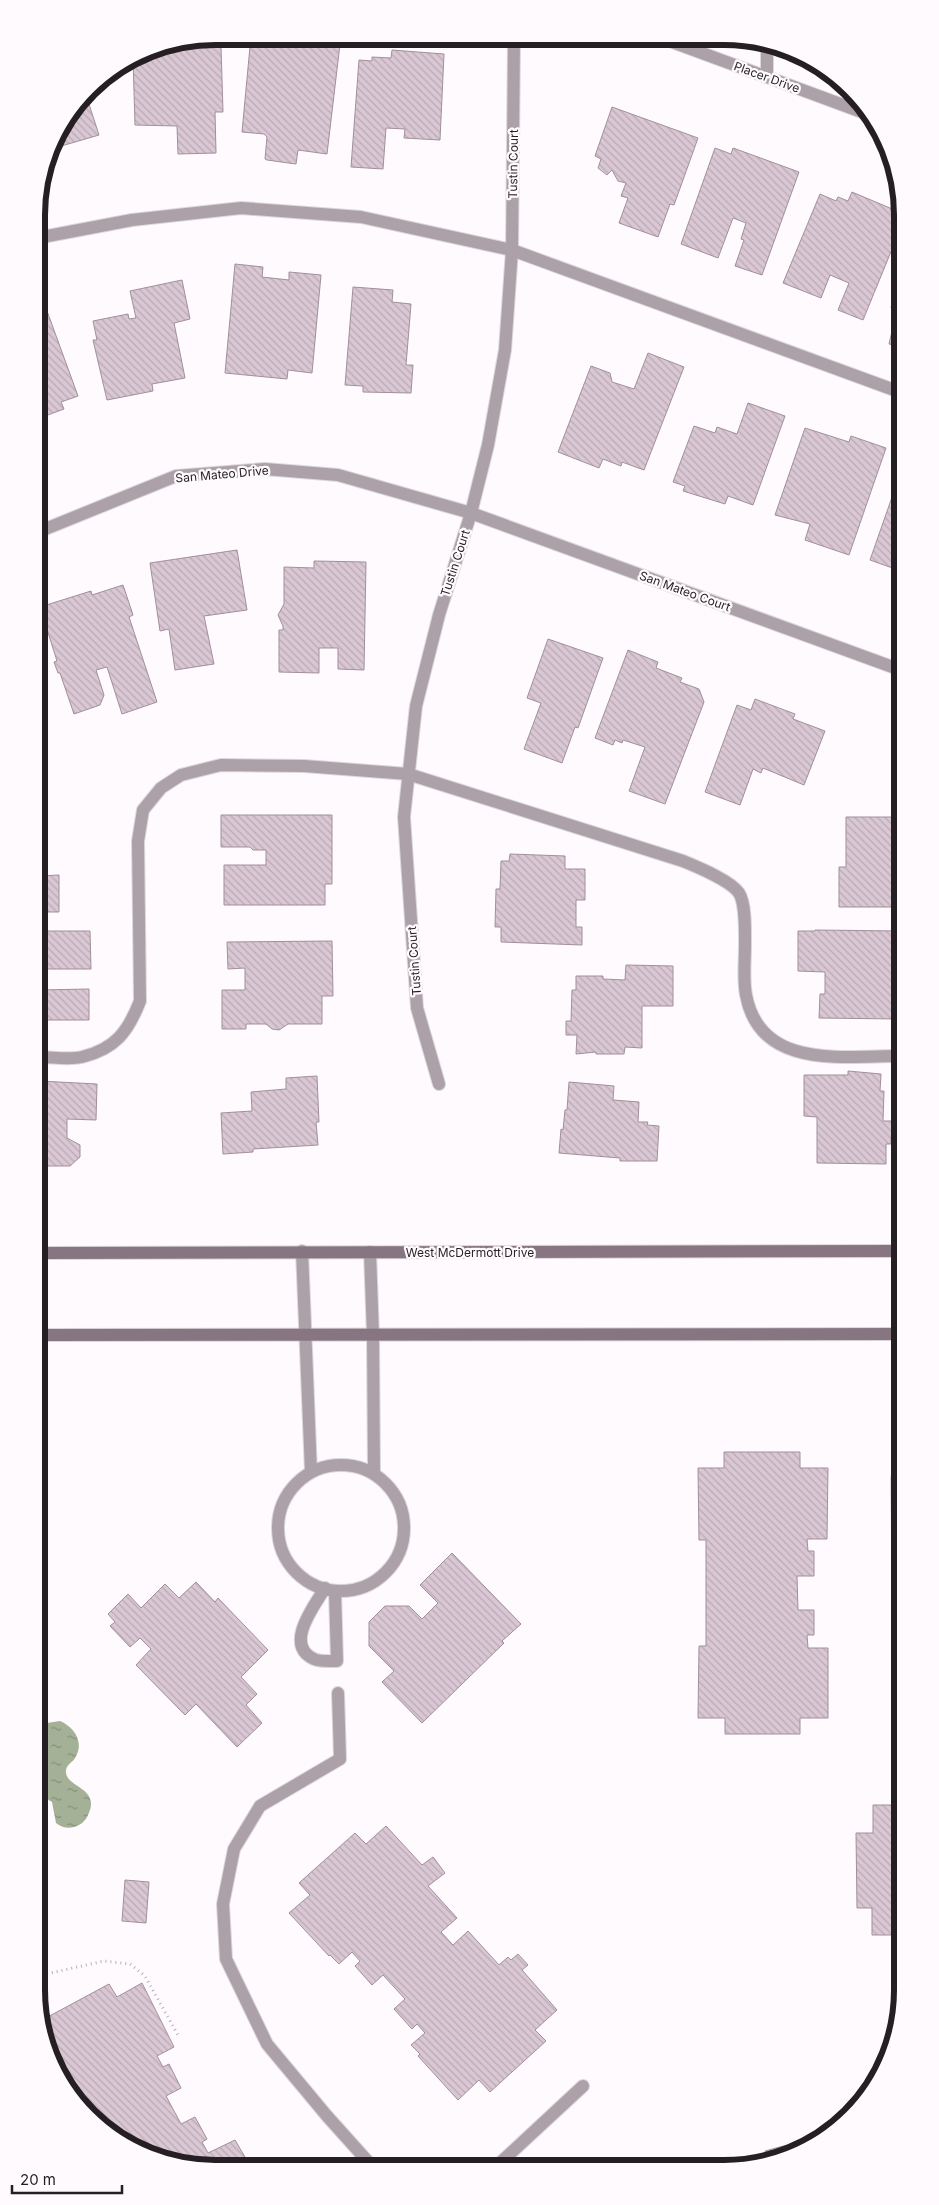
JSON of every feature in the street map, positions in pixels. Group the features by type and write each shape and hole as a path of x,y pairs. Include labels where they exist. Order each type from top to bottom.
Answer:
{"main road":[{"name":"West McDermott Drive","path":"45,1253 894,1251"},
{"path":"45,1335 894,1334"}],"street":[{"name":"Tustin Court","path":"439,1084 417,1008 404,816 416,706 439,615 471,513 488,445 504,350 512,250 514,45"},
{"name":"Placer Drive","path":"680,45 859,111"},
{"path":"767,51 767,77"},
{"path":"45,236 132,220 241,208 361,217 512,250 894,390"},
{"name":"San Mateo Drive","path":"45,529 176,476 265,469 338,475 471,513"},
{"name":"San Mateo Court","path":"471,513 894,668"},
{"path":"45,1057 81,1057 112,1045 132,1024 140,1001 138,841 143,810 161,788 181,775 220,765 304,766 408,774 683,861 717,876 739,893 744,916 746,994 752,1015 763,1032 779,1045 798,1053 819,1056 894,1056"},
{"path":"302,1251 310,1472"},
{"path":"370,1252 374,1474"},
{"path":"326,1466 359,1467 374,1474 387,1484 397,1498 404,1516 404,1536 399,1554 388,1571 372,1583 354,1590 330,1589 302,1578 290,1565 281,1549 278,1531 279,1514 285,1497 292,1487 310,1472 326,1466"},
{"path":"330,1589 337,1662 314,1659 305,1652 300,1640 307,1616 330,1589"},
{"path":"338,1693 340,1759 260,1806 234,1849 222,1904 226,1959 267,2044 326,2116 367,2160"},
{"path":"503,2160 583,2086"}],"path":[{"path":"45,1975 104,1961 130,1964 145,1976 179,2037"}],"water":[{"path":"60,1721 74,1731 78,1741 78,1752 68,1766 66,1773 72,1782 87,1794 91,1806 85,1820 71,1828 60,1826 56,1823 52,1802 45,1798 45,1724"}],"building":[{"path":"250,45 340,45 327,154 298,150 296,164 267,160 265,159 267,137 264,134 242,132"},
{"path":"221,47 223,112 215,112 216,153 178,154 177,126 135,125 133,67 150,58 184,48"},
{"path":"392,50 444,54 440,140 404,138 405,129 386,128 383,169 351,167 359,60 372,61 372,57 391,58"},
{"path":"88,102 99,135 60,146 74,120"},
{"path":"612,107 698,138 674,205 670,204 658,237 619,223 628,198 621,196 626,183 618,181 612,170 607,175 598,168 601,159 595,156"},
{"path":"715,148 731,154 733,148 799,172 762,275 735,266 744,240 741,239 746,223 733,218 718,258 681,244"},
{"path":"852,192 894,210 894,244 863,320 838,310 849,283 830,275 821,298 783,283 820,194 836,201 838,197 848,201"},
{"path":"235,264 263,267 262,277 289,280 289,272 321,275 312,373 288,370 287,379 225,373"},
{"path":"182,280 190,319 174,323 185,378 152,384 153,391 107,400 93,340 97,340 93,321 128,314 129,319 136,318 130,291"},
{"path":"353,287 393,290 392,302 411,304 406,365 413,365 411,393 363,392 363,386 345,385"},
{"path":"894,294 894,309 891,308"},
{"path":"45,305 78,396 61,402 64,409 45,416"},
{"path":"894,323 894,345 889,344"},
{"path":"648,353 684,367 644,470 622,462 621,466 603,459 599,468 558,452 591,366 610,373 612,382 634,389"},
{"path":"748,403 785,416 753,505 728,496 725,504 683,491 685,486 673,482 694,426 715,433 717,427 737,434"},
{"path":"805,428 849,442 851,436 886,448 849,555 805,540 810,524 775,515"},
{"path":"894,491 894,569 870,560"},
{"path":"237,550 247,610 204,616 214,664 175,670 169,629 160,631 150,563"},
{"path":"314,561 366,562 364,670 338,669 338,648 319,648 319,673 279,672 279,630 283,630 283,626 278,615 284,604 284,567 314,568"},
{"path":"123,585 133,615 129,617 157,702 122,714 107,667 96,670 104,695 100,705 74,714 60,673 58,673 54,662 57,661 45,623 45,605 91,591 92,595"},
{"path":"548,639 603,658 578,728 575,727 562,763 524,749 541,703 527,698"},
{"path":"628,650 658,662 656,668 682,678 680,682 699,689 704,702 665,804 629,791 645,747 623,740 622,743 615,740 613,745 595,738"},
{"path":"755,699 795,714 793,719 825,731 804,785 763,768 761,773 753,769 740,805 705,792 737,705 751,710"},
{"path":"45,759 46,796 45,796"},
{"path":"221,815 332,815 332,884 325,884 325,905 224,905 224,865 266,865 266,850 253,850 250,847 221,847"},
{"path":"846,817 894,817 894,907 839,907 839,867 846,867"},
{"path":"510,854 565,856 565,869 585,869 585,900 576,900 576,927 582,927 582,945 501,942 501,927 495,927 496,889 500,889 501,861 509,861"},
{"path":"59,875 59,912 45,912 45,876"},
{"path":"45,931 90,931 91,969 45,969"},
{"path":"798,931 894,931 894,1019 819,1018 820,994 825,994 825,972 798,971"},
{"path":"332,941 333,996 322,996 322,1024 288,1024 279,1030 272,1029 266,1024 246,1024 246,1029 222,1029 222,990 245,990 245,968 228,969 227,942"},
{"path":"626,965 673,966 673,1006 642,1006 642,1048 625,1047 624,1054 596,1054 596,1052 576,1054 577,1035 566,1035 566,1021 571,1021 572,990 576,990 576,976 603,976 603,979 625,980"},
{"path":"89,989 89,1020 45,1020 45,990"},
{"path":"848,1071 881,1074 880,1091 884,1091 883,1121 892,1121 891,1144 886,1144 886,1164 817,1163 817,1117 804,1116 804,1075 848,1075"},
{"path":"317,1076 319,1122 316,1122 318,1145 253,1149 253,1152 223,1154 221,1113 252,1111 251,1092 286,1089 286,1078"},
{"path":"45,1081 97,1084 96,1120 67,1119 67,1138 80,1145 80,1157 70,1166 45,1166"},
{"path":"569,1082 614,1086 613,1100 639,1102 638,1122 648,1122 647,1125 659,1126 657,1161 620,1161 620,1158 559,1153 561,1129 563,1130 565,1110 567,1110"},
{"path":"724,1452 800,1452 800,1468 828,1468 827,1539 807,1539 808,1551 814,1551 814,1576 797,1576 798,1610 814,1610 814,1635 807,1635 808,1648 828,1648 828,1718 800,1718 800,1734 725,1734 725,1718 698,1718 699,1646 706,1646 706,1540 699,1540 698,1468 724,1468"},
{"path":"452,1553 521,1624 422,1723 382,1682 394,1671 369,1646 369,1622 385,1606 409,1606 422,1619 438,1603 420,1585"},
{"path":"196,1582 215,1602 218,1598 268,1650 241,1677 257,1694 246,1705 262,1723 237,1747 196,1704 185,1715 136,1665 151,1649 140,1638 130,1647 110,1626 115,1622 108,1614 128,1594 141,1608 165,1584 179,1598"},
{"path":"873,1805 894,1805 894,1935 872,1935 872,1908 857,1908 856,1833 873,1833"},
{"path":"386,1826 422,1865 433,1857 445,1873 428,1886 457,1918 441,1932 453,1945 468,1931 499,1965 508,1957 511,1960 518,1954 528,1965 522,1970 557,2010 535,2030 546,2041 490,2092 479,2080 458,2100 418,2056 420,2054 411,2045 425,2033 417,2024 412,2029 394,2009 405,1999 383,1975 372,1985 355,1966 360,1961 352,1952 339,1964 329,1956 289,1913 310,1895 299,1883 355,1833 366,1844"},
{"path":"125,1880 149,1882 146,1923 122,1921"},
{"path":"142,1983 174,2047 157,2056 163,2067 169,2064 181,2088 166,2096 181,2124 195,2117 207,2139 202,2142 208,2153 235,2140 245,2157 240,2160 193,2159 160,2151 130,2137 111,2125 80,2094 58,2055 47,2017 109,1984 117,1997"},
{"path":"787,2145 787,2147 768,2154 766,2154 765,2151"}]}
